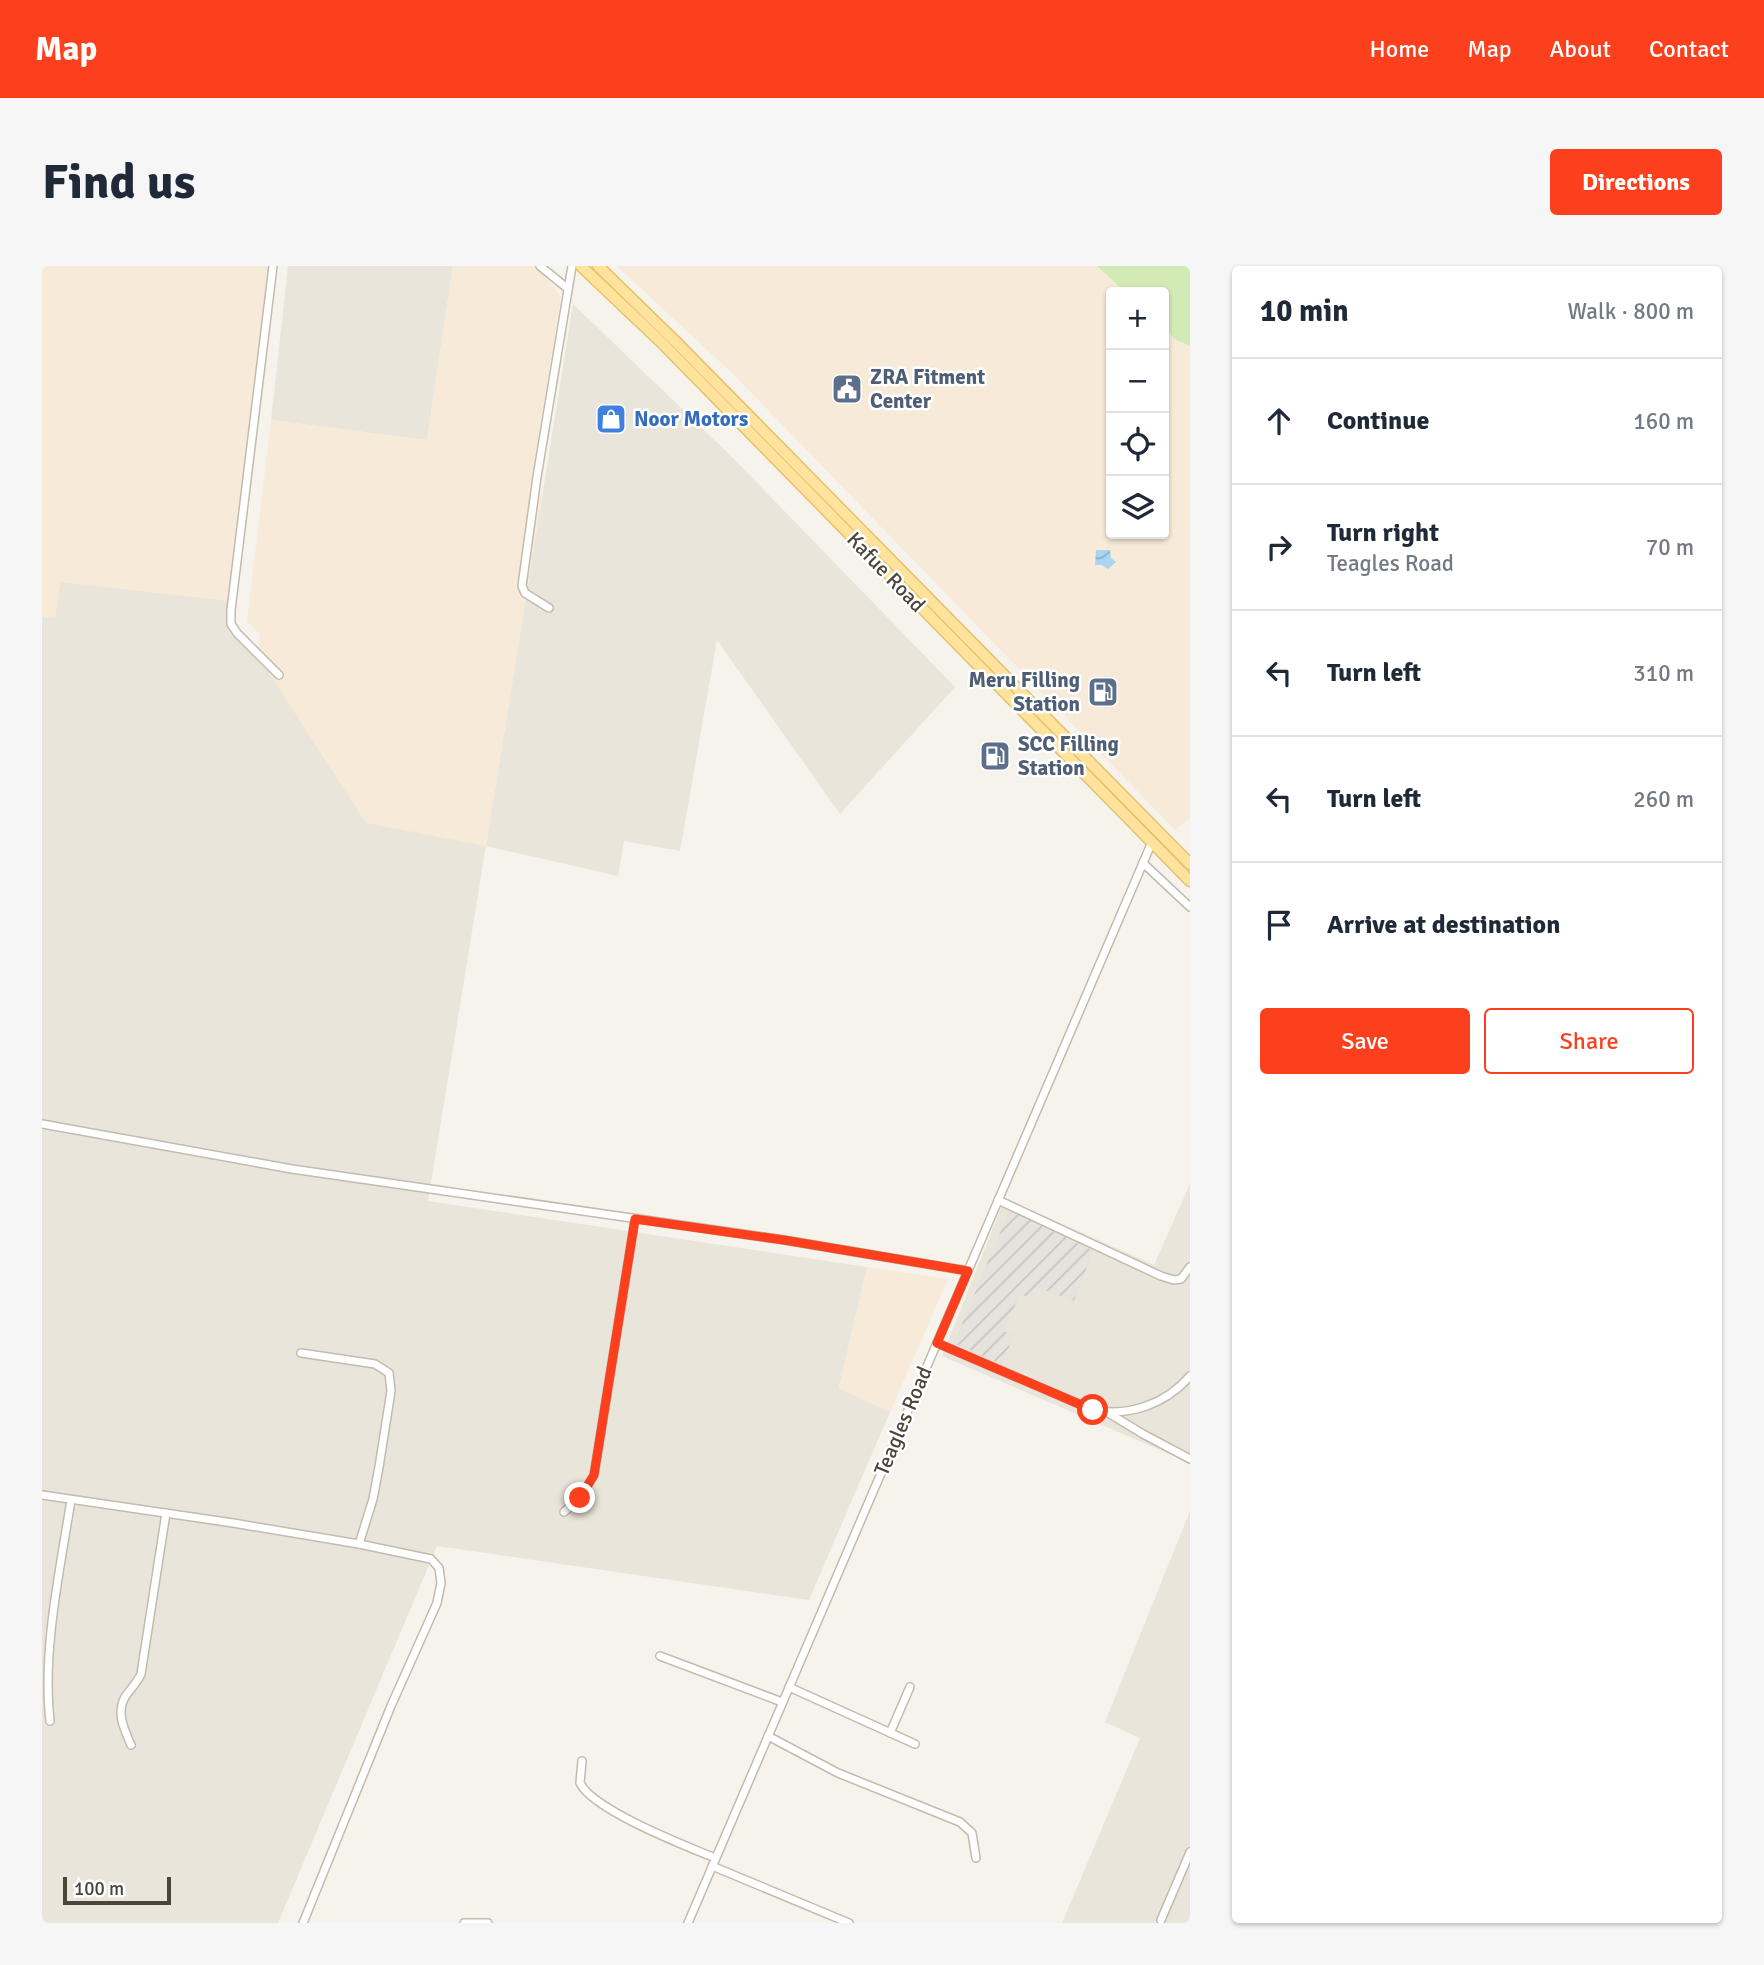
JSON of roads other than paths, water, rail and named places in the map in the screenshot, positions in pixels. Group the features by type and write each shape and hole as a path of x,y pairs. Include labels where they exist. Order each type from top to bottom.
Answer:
{"main road":[{"name":"Kafue Road","path":"581,266 660,341 1190,881"},
{"name":"Kafue Road","path":"598,266 1190,864"}],"street":[{"path":"274,266 231,624 279,676"},
{"path":"540,266 567,288"},
{"path":"549,608 525,593 522,586 572,266"},
{"name":"Teagles Road","path":"688,1923 1152,842"},
{"path":"1143,863 1190,907"},
{"path":"42,1124 292,1169 784,1240 968,1271"},
{"path":"998,1200 1161,1276 1181,1279 1190,1267"},
{"path":"564,1512 580,1498 594,1475 635,1219"},
{"path":"937,1343 1093,1410 1110,1413 1134,1410 1161,1400 1180,1388 1190,1377"},
{"path":"301,1353 375,1364 389,1373 391,1391 379,1467 373,1499 359,1544"},
{"path":"1110,1413 1127,1426 1190,1459"},
{"path":"42,1495 359,1544 431,1559 439,1568 441,1583 437,1603 391,1706 303,1923"},
{"path":"50,1721 45,1689 50,1623 71,1500"},
{"path":"131,1745 122,1723 121,1708 141,1674 166,1513"},
{"path":"660,1656 782,1702"},
{"path":"789,1687 915,1744"},
{"path":"890,1733 910,1687"},
{"path":"768,1736 838,1773 960,1822 972,1833 976,1858"},
{"path":"582,1761 580,1783 588,1794 615,1812 714,1862 849,1923"},
{"path":"1163,1922 1190,1852"},
{"path":"464,1923 488,1923"}],"water":[{"path":"1096,550 1110,550 1111,558 1116,562 1108,569 1095,565"}],"place":[{"name":"ZRA Fitment Center","path":"847,389"},
{"name":"Noor Motors","path":"611,419"},
{"name":"Meru Filling Station","path":"1103,692"},
{"name":"SCC Filling Station","path":"995,756"}]}
